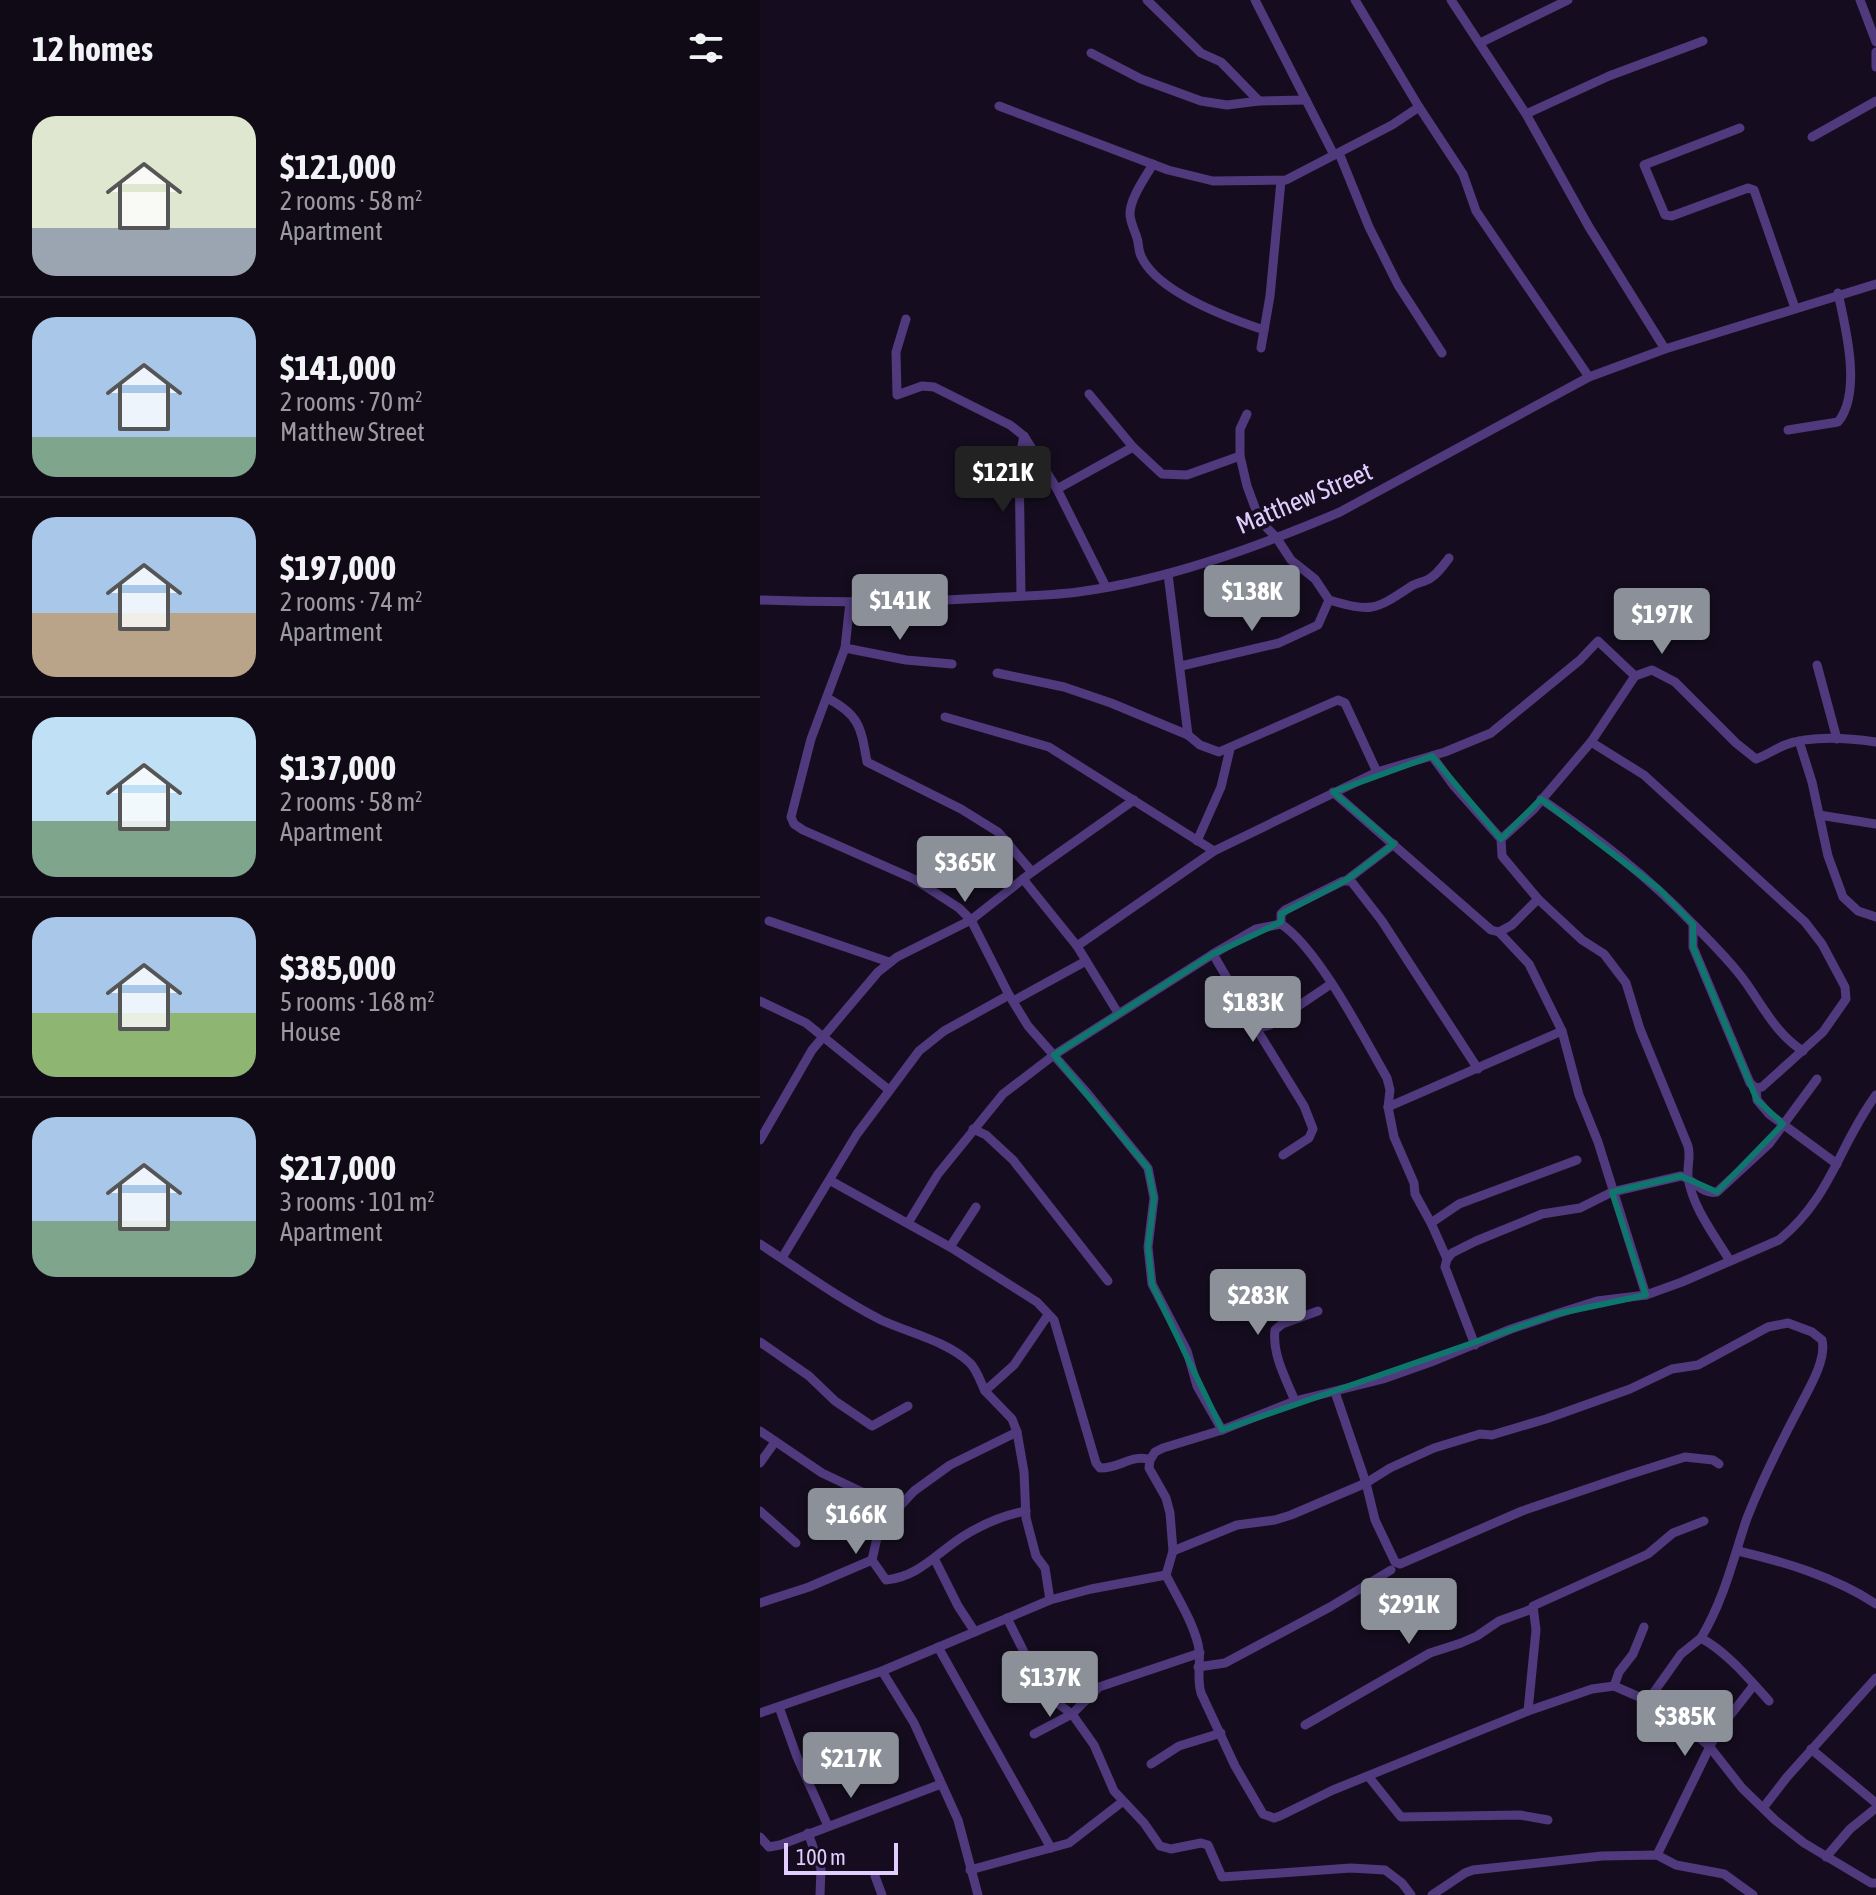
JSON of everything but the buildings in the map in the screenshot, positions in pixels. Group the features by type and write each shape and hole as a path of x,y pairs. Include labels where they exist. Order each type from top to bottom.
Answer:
{"street":[{"path":"1147,0 1201,53 1221,62 1259,101"},
{"path":"1255,0 1336,154 1398,285 1442,353"},
{"path":"1357,0 1419,107 1463,174 1476,211 1589,377"},
{"path":"1451,0 1526,114 1589,227 1665,349"},
{"path":"1480,43 1568,0"},
{"path":"1860,0 1876,42"},
{"path":"1526,114 1609,76 1703,41"},
{"path":"1876,52 1876,67"},
{"path":"1091,53 1141,79 1201,101 1227,105 1306,100"},
{"path":"1812,137 1876,101"},
{"path":"999,106 1153,164 1213,181 1281,181 1392,125 1419,107"},
{"path":"1740,128 1644,165 1665,215 1672,216 1748,188 1754,190 1795,308"},
{"path":"1153,164 1139,188 1130,214 1140,255 1178,295 1195,300 1228,318 1264,330"},
{"path":"1261,348 1273,270 1281,181"},
{"name":"Matthew Street","path":"760,600 850,602 1021,596 1106,587 1168,574 1340,512 1589,377 1665,349 1838,293 1876,284"},
{"path":"1788,430 1838,422 1848,411 1850,376 1838,293"},
{"path":"906,319 896,352 897,395 922,386 934,387 1010,425 1024,436 1057,489 1106,587"},
{"path":"1089,394 1133,447 1162,474 1187,475 1240,456"},
{"path":"1247,414 1240,429 1240,456 1260,521 1276,537 1291,560 1315,579 1329,600 1359,609 1376,608 1414,584 1431,579 1449,558"},
{"path":"1021,596 1019,460 1024,436"},
{"path":"1057,489 1133,447"},
{"path":"1168,574 1188,735"},
{"path":"1181,666 1279,643 1318,625 1329,600"},
{"path":"850,602 845,648 811,739 791,817 794,824 914,879 959,908 971,920 1028,1026 1148,1168 1154,1198 1148,1247 1152,1284 1187,1351 1197,1386 1222,1430"},
{"path":"1077,946 1214,851 1377,772 1432,756 1491,733 1580,660 1598,641 1635,676"},
{"path":"845,648 906,660 952,664"},
{"path":"1817,665 1837,739"},
{"path":"1501,839 1533,810 1591,742 1635,676 1652,670 1675,682 1756,759 1783,745 1799,741 1837,739 1876,742"},
{"path":"997,673 1076,691 1111,703 1188,735 1200,745 1219,752 1338,700 1345,703 1377,772"},
{"path":"827,698 853,714 862,732 867,762 961,809 998,832 1032,872"},
{"path":"945,717 1049,747 1214,851"},
{"path":"1799,741 1828,856 1843,897 1858,911 1876,917"},
{"path":"1591,742 1644,775 1688,812 1805,922 1822,944 1845,987 1846,999 1823,1032 1762,1087 1756,1088"},
{"path":"1197,841 1221,787 1230,749"},
{"path":"1432,756 1470,806 1501,839 1502,856 1538,899 1574,933 1604,954 1626,983 1640,1029 1688,1146 1688,1178 1700,1213 1730,1261"},
{"path":"1333,792 1479,920 1491,930 1499,932 1529,964 1562,1031 1579,1095 1598,1142 1646,1295"},
{"path":"1541,799 1585,829 1659,889 1744,980 1759,1005 1803,1051"},
{"path":"760,1140 812,1050 889,962 971,920 1032,872 1134,800"},
{"path":"1819,815 1876,824"},
{"path":"1281,924 1281,914 1285,910 1348,879 1394,844"},
{"path":"1023,879 1077,946 1118,1013"},
{"path":"1348,879 1382,921 1478,1069"},
{"path":"1499,932 1512,925 1538,899"},
{"path":"769,921 889,962"},
{"path":"908,1223 938,1174 1003,1094 1054,1055 1213,954 1256,929 1281,924 1296,936 1331,984 1387,1078 1390,1090 1388,1107 1394,1137 1414,1183 1415,1194 1447,1259 1445,1267 1475,1345"},
{"path":"1693,924 1693,947 1746,1075 1756,1088 1757,1100 1769,1114 1837,1164"},
{"path":"1213,954 1304,1106 1313,1129 1309,1138 1283,1155"},
{"path":"782,1258 857,1134 919,1051 944,1031 1086,961"},
{"path":"1256,1028 1270,1025 1331,984"},
{"path":"760,1001 806,1023 889,1090"},
{"path":"1388,1107 1562,1031"},
{"path":"1447,1259 1476,1241 1542,1214 1580,1208 1612,1192 1681,1176 1707,1192 1717,1192 1769,1144 1817,1079"},
{"path":"1876,1095 1822,1194 1779,1240 1646,1295 1597,1301 1511,1329 1383,1379 1295,1401 1222,1430 1163,1448 1155,1452 1149,1468 1166,1498 1170,1513 1173,1551 1166,1575 1190,1622 1200,1653 1197,1682 1253,1800 1268,1817 1280,1816 1333,1790 1528,1711 1592,1689 1614,1686 1667,1709 1709,1746 1742,1788 1804,1843 1871,1883 1876,1883"},
{"path":"760,1109 772,1117"},
{"path":"973,1129 986,1135 1013,1160 1108,1281"},
{"path":"1431,1223 1459,1204 1577,1160"},
{"path":"831,1181 950,1247 1037,1302 1054,1320 1096,1463 1103,1468 1139,1458 1150,1460"},
{"path":"950,1247 976,1207"},
{"path":"760,1244 847,1301 932,1341 971,1364 985,1391 1012,1419 1017,1432 1033,1547 1045,1568 1050,1600"},
{"path":"1295,1401 1279,1361 1275,1330 1282,1324 1318,1311"},
{"path":"985,1391 1014,1365 1048,1315"},
{"path":"1173,1551 1237,1525 1275,1520 1366,1483 1434,1448 1546,1419 1630,1389 1672,1369 1698,1365 1755,1332 1782,1322 1812,1332 1824,1346 1820,1360 1756,1496 1717,1608 1701,1638 1681,1654 1649,1699"},
{"path":"760,1342 872,1426 908,1406"},
{"path":"1335,1392 1366,1483 1375,1520 1395,1562 1400,1564 1522,1511 1685,1457 1713,1460 1719,1464"},
{"path":"760,1431 822,1473 898,1509"},
{"path":"1017,1432 950,1465 914,1491 879,1529 872,1560 886,1580 902,1579 935,1560 962,1537 1008,1514 1026,1511"},
{"path":"760,1463 775,1442"},
{"path":"760,1511 796,1543"},
{"path":"1305,1725 1430,1653 1477,1636 1499,1621 1532,1609 1540,1602 1648,1554 1673,1533 1704,1521"},
{"path":"1738,1551 1771,1559 1835,1582 1876,1604"},
{"path":"760,1603 809,1587 872,1560"},
{"path":"935,1560 975,1632"},
{"path":"1198,1667 1225,1663 1330,1607 1391,1570"},
{"path":"760,1713 882,1671 1050,1600 1166,1575"},
{"path":"1528,1711 1536,1630 1532,1609"},
{"path":"1007,1618 1045,1694 1072,1714 1094,1745 1109,1781 1122,1802 1144,1823 1160,1846 1171,1849 1201,1843 1208,1845 1222,1877 1351,1868 1385,1870 1402,1883 1411,1895"},
{"path":"1614,1686 1619,1672 1633,1654 1644,1627"},
{"path":"1701,1638 1712,1644 1769,1701"},
{"path":"938,1647 1051,1848"},
{"path":"1034,1734 1072,1714 1099,1687 1200,1653"},
{"path":"882,1671 914,1723 958,1820 978,1895"},
{"path":"1763,1808 1811,1749 1876,1678"},
{"path":"1657,1855 1709,1746 1754,1685"},
{"path":"779,1707 828,1826"},
{"path":"1151,1764 1179,1746 1221,1733"},
{"path":"1811,1749 1876,1805 1826,1857"},
{"path":"1368,1776 1401,1817 1520,1815 1548,1820"},
{"path":"760,1837 769,1847 941,1784"},
{"path":"970,1870 1069,1843 1122,1802"},
{"path":"808,1833 821,1869 820,1895"},
{"path":"1432,1895 1473,1870 1602,1856 1657,1855 1676,1865 1724,1874 1753,1895"},
{"path":"875,1876 882,1895"}],"highlighted area":[{"path":"1432,756 1501,839 1541,799 1659,889 1693,924 1693,947 1757,1100 1783,1124 1717,1192 1681,1176 1612,1192 1646,1295 1556,1314 1222,1430 1152,1284 1148,1247 1154,1198 1148,1168 1054,1055 1213,954 1281,922 1281,914 1348,879 1394,844 1333,792"}]}
